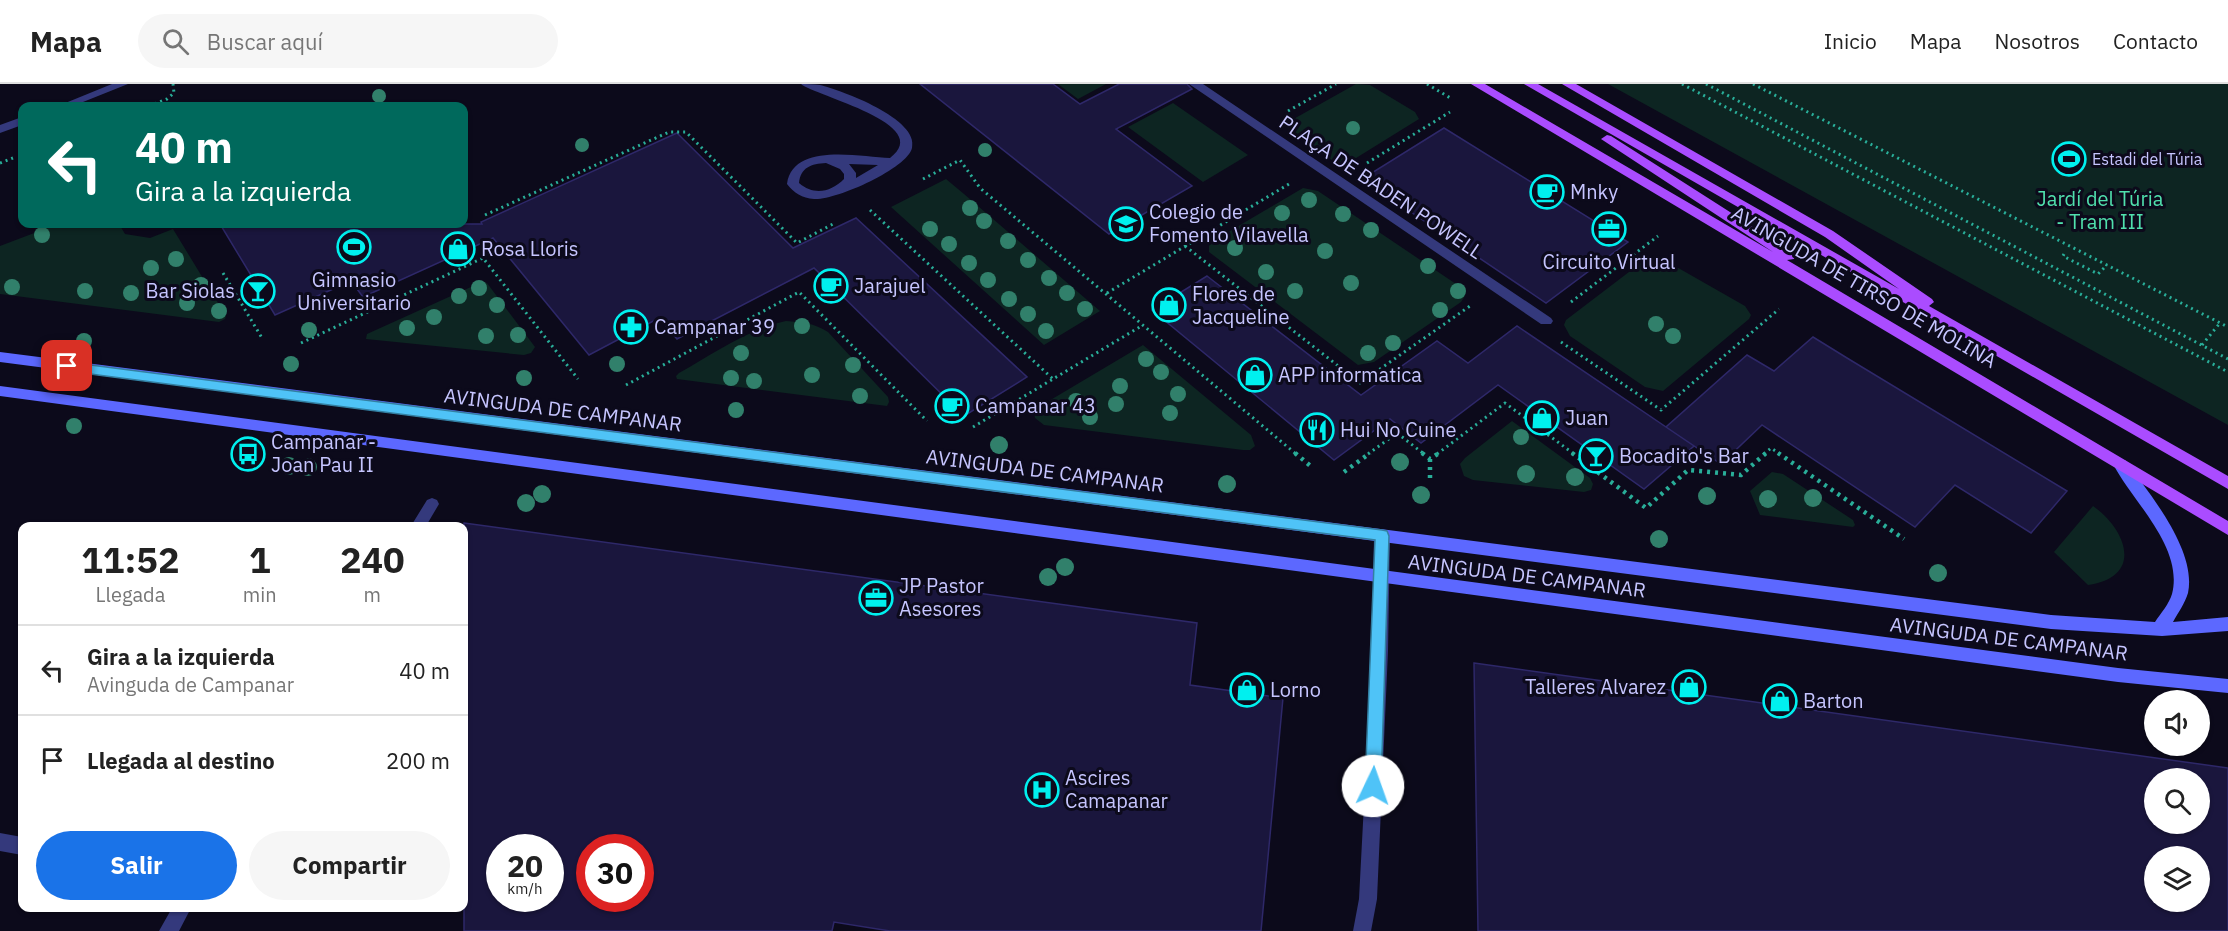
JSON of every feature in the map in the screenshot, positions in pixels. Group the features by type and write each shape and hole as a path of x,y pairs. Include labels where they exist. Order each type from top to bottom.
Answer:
{"main road":[{"name":"AVINGUDA DE TIRSO DE MOLINA","path":"1477,84 1960,367 2228,529"},
{"path":"1521,84 1960,367"},
{"name":"AVINGUDA DE TIRSO DE MOLINA","path":"1530,84 2228,483"},
{"path":"1568,84 1829,234 2013,362"},
{"name":"AVINGUDA DE CAMPANAR","path":"0,357 2051,622 2160,629 2212,627 2228,624"},
{"name":"AVINGUDA DE CAMPANAR","path":"0,391 1382,578 2106,673 2228,686"},
{"path":"2120,464 2158,517 2178,561 2180,592 2160,629"}],"street":[{"path":"75,102 122,84"},
{"path":"807,84 881,114 899,129 907,145 903,154 892,162 830,194 811,196 803,193 793,184 795,172 800,167 816,160 892,162"},
{"name":"PLAÇA DE BADEN POWELL","path":"1195,84 1546,321"},
{"path":"0,129 18,122"},
{"path":"825,159 842,163 850,173 850,180 839,190"},
{"path":"421,522 432,504"},
{"path":"1362,931 1368,899 1382,536"},
{"path":"0,842 18,845"},
{"path":"1368,899 1372,931"},
{"path":"168,931 180,912"}],"path":[{"path":"159,102 174,93 173,84"},
{"path":"1258,127 1336,84"},
{"path":"1682,84 2228,372"},
{"path":"1706,84 2228,359"},
{"path":"1753,84 2228,327"},
{"path":"1338,181 1450,112"},
{"path":"485,215 669,132 686,132 796,243 837,223"},
{"path":"919,181 960,160 980,188 1313,468"},
{"path":"1107,293 1317,167"},
{"path":"867,207 1053,379"},
{"path":"1658,236 1539,327 1660,410 1779,309"},
{"path":"1185,246 1360,383 1496,287"},
{"path":"2064,254 2098,274 2107,266"},
{"path":"301,344 483,258 578,379"},
{"path":"223,273 262,338"},
{"path":"626,385 799,292 927,421"},
{"path":"2202,345 2220,323"},
{"path":"973,428 1143,325"},
{"path":"1430,459 1505,403 1646,508 1688,470 1741,475 1771,448 1904,539"},
{"path":"1344,472 1397,433 1430,459"},
{"path":"1430,459 1430,482"}],"green space":[{"path":"1058,84 1106,84 1078,99"},
{"path":"1356,84 1370,85 1415,112 1419,119 1348,163 1333,161 1287,128 1290,121"},
{"name":"Jardí del Túria - Tram III","path":"1608,84 2228,84 2228,425"},
{"path":"1173,103 1248,155 1203,182 1128,127"},
{"path":"946,179 1100,311 1044,345 891,207"},
{"path":"1303,188 1318,191 1459,286 1465,296 1461,302 1374,362 1358,365 1209,252 1209,246 1213,241"},
{"path":"47,228 121,228 125,234 150,238 173,229 226,316 219,322 0,294 0,246"},
{"path":"1659,257 1745,306 1751,315 1663,391 1645,387 1570,336 1564,325 1566,320 1646,259"},
{"path":"482,282 487,283 535,347 531,353 524,355 366,339 367,334"},
{"path":"786,321 808,324 828,332 888,397 887,406 677,379 676,376 679,373 731,343 758,330"},
{"path":"1143,345 1251,435 1255,446 1250,450 1243,450 1044,425 1035,418 1034,412 1037,408"},
{"path":"1512,421 1590,478 1593,484 1591,490 1584,492 1473,480 1464,476 1460,464 1465,458"},
{"path":"1772,472 1783,474 1853,520 1855,525 1853,527 1760,515 1750,491"},
{"path":"2093,506 2115,528 2124,552 2123,563 2117,573 2105,580 2088,585 2054,552"}],"building":[{"path":"920,84 1053,84 1080,104 1119,84 1187,84 1192,89 1116,129 1192,186 1109,234"},
{"path":"1444,128 1628,242 1546,303 1362,179"},
{"path":"677,133 793,248 856,218 1027,377 964,416 814,268 677,339 659,318 589,355 493,238 363,297 351,281 275,315 222,228 468,228 468,224 482,224 481,222"},
{"path":"1207,276 1361,395 1437,341 1468,363 1517,326 1694,446 1644,489 1498,385 1421,443 1390,419 1334,460 1152,310"},
{"path":"1813,337 2067,491 2031,533 1955,485 1915,527 1762,425 1721,464 1666,427 1747,355 1774,371"},
{"path":"468,524 1197,623 1190,685 1283,698 1261,931 890,931 834,922 832,931 464,931 464,912 468,912"},
{"path":"1474,663 2228,768 2228,931 1478,931"}],"place":[{"name":"Estadi del Túria","path":"2069,159"},
{"name":"Mnky","path":"1547,192"},
{"name":"Colegio de Fomento Vilavella","path":"1126,224"},
{"name":"Circuito Virtual","path":"1609,229"},
{"name":"Gimnasio Universitario","path":"354,247"},
{"name":"Rosa Lloris","path":"458,249"},
{"name":"Jarajuel","path":"831,286"},
{"name":"Bar Siolas","path":"258,291"},
{"name":"Flores de Jacqueline","path":"1169,305"},
{"name":"Campanar 39","path":"631,327"},
{"name":"APP informatica","path":"1255,375"},
{"name":"Campanar 43","path":"952,406"},
{"name":"Juan","path":"1542,418"},
{"name":"Hui No Cuine","path":"1317,430"},
{"name":"Campanar - Joan Pau II","path":"248,454"},
{"name":"Bocadito's Bar","path":"1596,456"},
{"name":"JP Pastor Asesores","path":"876,598"},
{"name":"Talleres Alvarez","path":"1689,687"},
{"name":"Lorno","path":"1247,690"},
{"name":"Barton","path":"1780,701"},
{"name":"Ascires Camapanar","path":"1042,790"}],"route":[{"path":"67,366 1382,536 1380,651 1373,786"}]}
